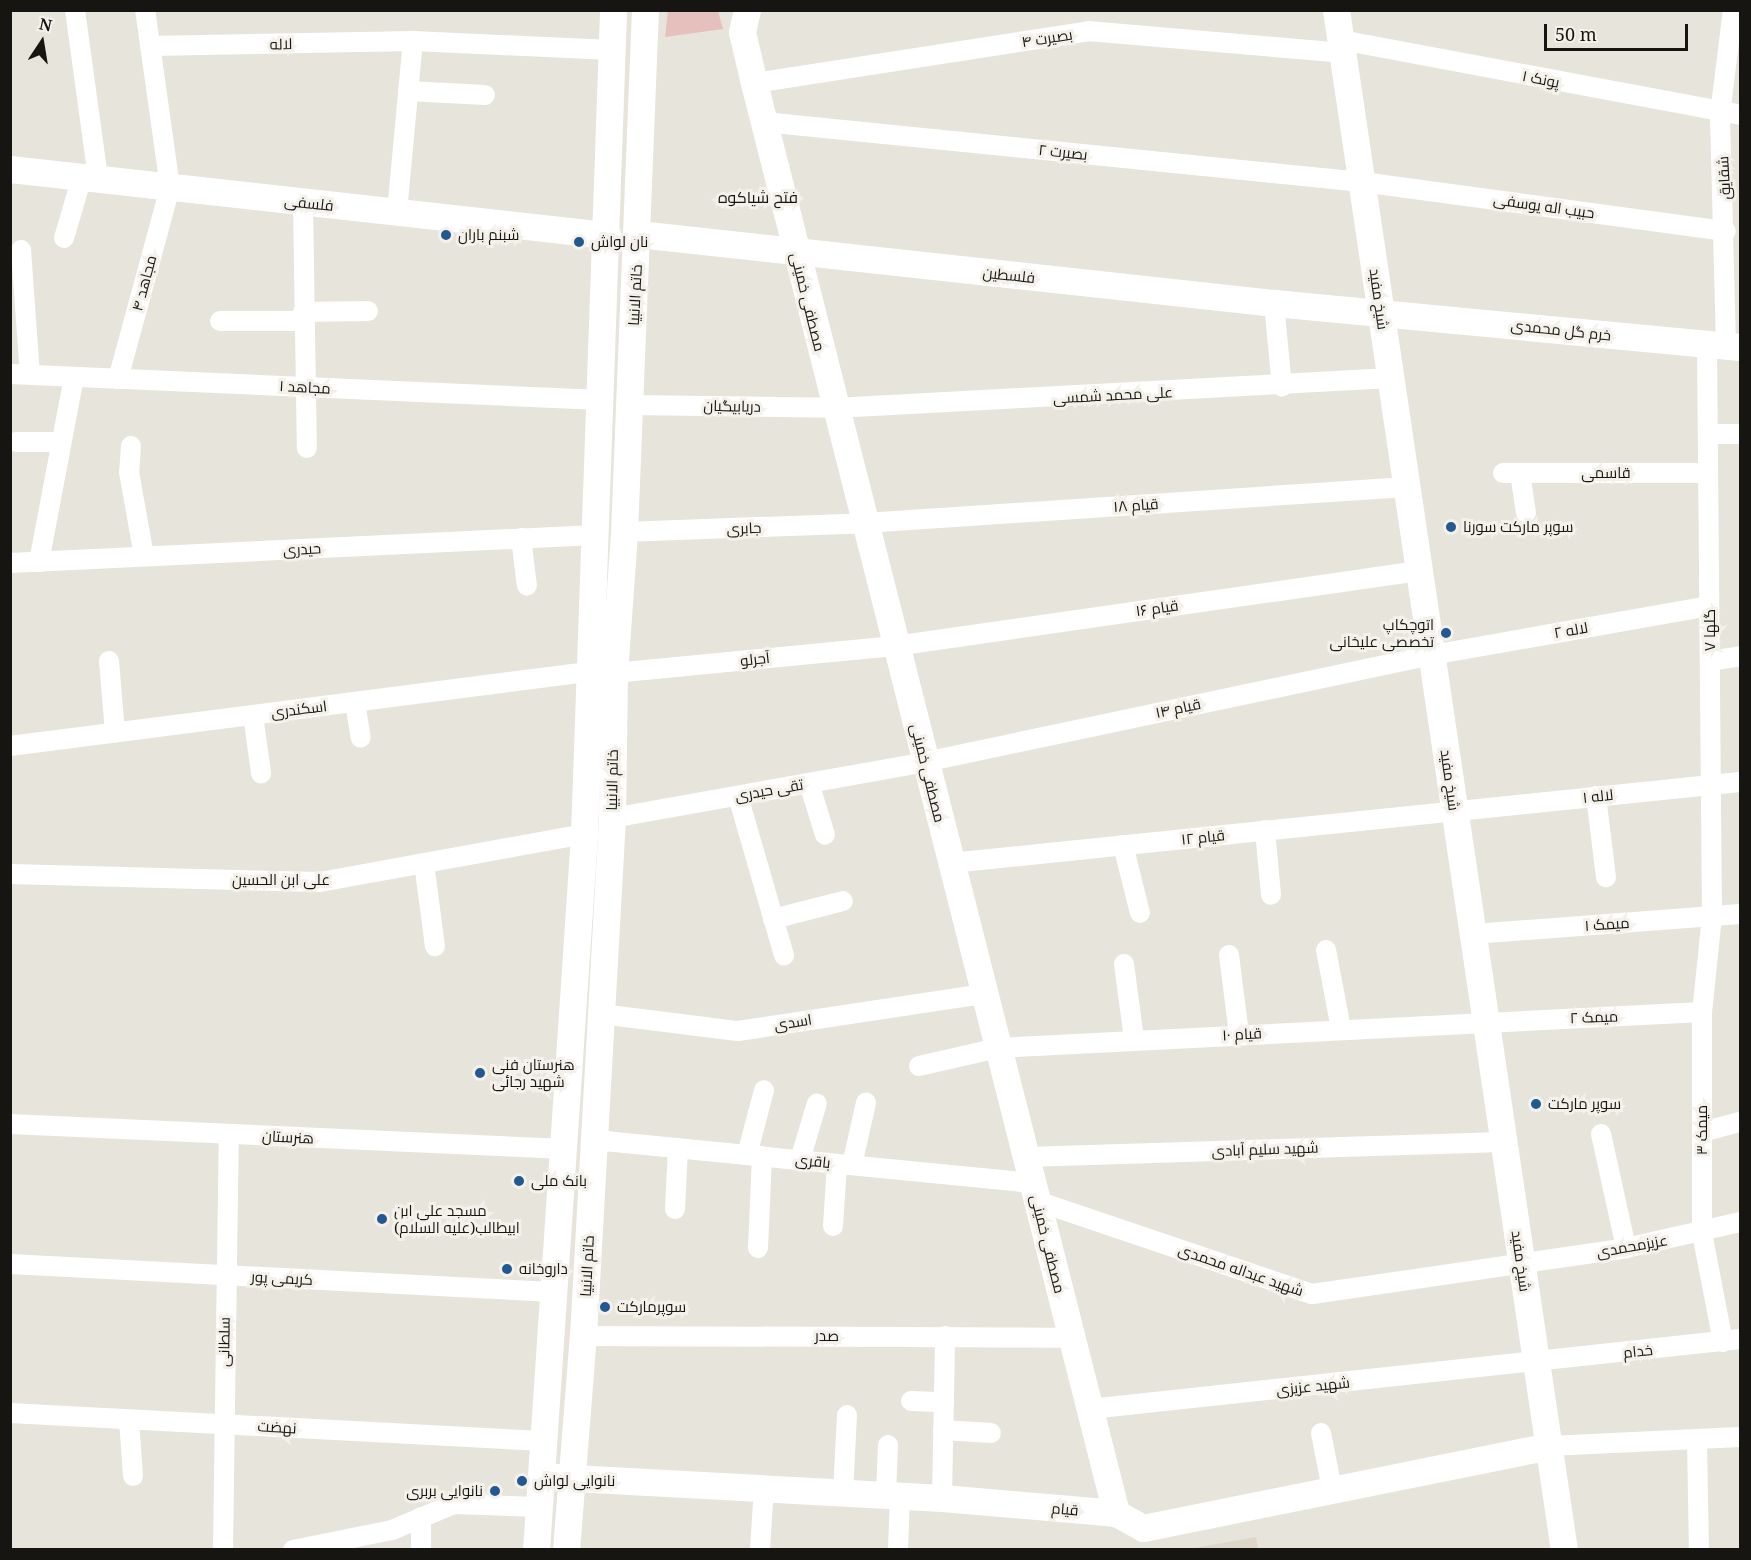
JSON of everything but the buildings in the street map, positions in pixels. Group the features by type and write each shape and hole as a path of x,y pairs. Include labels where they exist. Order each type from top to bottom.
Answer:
{"street":[{"path":"64,238 90,177 75,10"},
{"path":"145,10 170,187"},
{"name":"خاتم الانبیا","path":"566,1550 583,1336 612,818 594,535 607,236 613,10"},
{"name":"خاتم الانبیا","path":"536,1550 565,1149 584,834 601,672 624,532 638,234 645,10"},
{"name":"شیخ مفید","path":"1336,10 1564,1550"},
{"name":"شقایق","path":"1725,346 1731,219 1720,114 1733,10"},
{"name":"مصطفی خمینی","path":"744,16 754,83 796,253 1116,1513"},
{"name":"بصیرت ۴","path":"754,83 1088,31 1342,47"},
{"path":"397,212 413,41"},
{"name":"لاله","path":"150,46 413,41 612,50"},
{"name":"پونک ۱","path":"1342,47 1740,116"},
{"path":"408,91 485,95"},
{"name":"بصیرت ۲","path":"764,122 1362,182"},
{"name":"فلسفی","path":"10,169 607,236"},
{"name":"حبیب اله یوسفی","path":"1362,182 1731,219"},
{"name":"مجاهد ۴","path":"118,379 170,187"},
{"path":"303,202 303,387 307,448"},
{"name":"فلسطین","path":"638,234 796,253 1381,312"},
{"path":"20,374 21,250"},
{"path":"1274,303 1282,387"},
{"path":"220,321 368,311"},
{"name":"خرم گل محمدی","path":"1381,312 1725,346"},
{"name":"گلها ۷","path":"1712,916 1708,434 1725,346"},
{"name":"مجاهد ۱","path":"20,374 600,400"},
{"path":"39,562 74,377"},
{"name":"علی محمد شمسی","path":"835,408 1282,387 1391,378"},
{"name":"دریابیگیان","path":"630,405 835,408"},
{"path":"1708,434 1740,434"},
{"path":"16,442 61,442"},
{"path":"131,446 129,472 144,556"},
{"name":"قاسمی","path":"1526,513 1512,473 1708,473"},
{"name":"قیام ۱۸","path":"865,524 1407,487"},
{"name":"جابری","path":"624,532 865,524"},
{"name":"حیدری","path":"10,563 594,535"},
{"path":"521,538 527,586"},
{"name":"قیام ۱۶","path":"896,646 1419,571"},
{"name":"لاله ۲","path":"1432,655 1709,606"},
{"name":"آجرلو","path":"601,672 896,646"},
{"name":"قیام ۱۴","path":"925,762 1432,655"},
{"path":"1710,661 1740,656"},
{"path":"109,661 115,733"},
{"name":"اسکندری","path":"10,746 601,672"},
{"path":"355,702 361,738"},
{"path":"253,715 261,772"},
{"name":"تقی حیدری","path":"612,818 925,762"},
{"name":"لاله ۱","path":"1455,810 1740,782"},
{"path":"809,783 825,835"},
{"path":"738,795 784,955"},
{"path":"1596,796 1606,877"},
{"name":"قیام ۱۲","path":"951,863 1455,810"},
{"path":"1265,830 1271,895"},
{"name":"علی ابن الحسین","path":"10,874 320,882 584,834"},
{"path":"1123,845 1140,913"},
{"path":"424,863 435,946"},
{"path":"773,919 843,901"},
{"name":"میمک ۱","path":"1473,934 1740,914"},
{"name":"میمک ۳","path":"1712,916 1702,1012 1702,1233 1732,1341"},
{"path":"1326,950 1341,1029"},
{"path":"1229,955 1239,1034"},
{"path":"1124,964 1134,1039"},
{"name":"اسدی","path":"601,1014 738,1031 984,994"},
{"name":"میمک ۲","path":"1486,1022 1702,1012"},
{"name":"قیام ۱۰","path":"919,1066 998,1048 1486,1022"},
{"path":"758,1248 755,1156 764,1090"},
{"path":"833,1226 845,1165 866,1102"},
{"path":"800,1160 817,1103"},
{"path":"1702,1132 1740,1122"},
{"name":"هنرستان","path":"10,1124 565,1149"},
{"name":"سلطانی","path":"223,1550 225,1275 229,1134"},
{"path":"1601,1134 1626,1248"},
{"name":"باقری","path":"594,1140 845,1165 1034,1192"},
{"name":"شهید سلیم آبادی","path":"1026,1157 1504,1142"},
{"path":"675,1209 678,1148"},
{"name":"شهید عبداله محمدی","path":"1034,1192 1312,1294 1522,1264"},
{"name":"عزیزمحمدی","path":"1522,1264 1626,1248 1702,1233 1740,1222"},
{"name":"کریمی پور","path":"10,1264 553,1292"},
{"name":"صدر","path":"583,1336 1072,1338"},
{"path":"942,1498 945,1336"},
{"name":"خدام","path":"1536,1362 1732,1341"},
{"name":"شهید عزیزی","path":"1090,1409 1536,1362"},
{"path":"911,1401 944,1402"},
{"name":"نهضت","path":"10,1413 543,1441"},
{"path":"843,1492 847,1415"},
{"path":"129,1420 134,1476"},
{"path":"943,1430 991,1433"},
{"path":"1321,1433 1332,1489"},
{"path":"1549,1446 1740,1437"},
{"path":"1696,1439 1699,1550"},
{"path":"888,1444 898,1550"},
{"name":"قیام","path":"541,1476 942,1498 1116,1513 1143,1528 1549,1446"},
{"path":"760,1550 764,1487"},
{"path":"293,1550 392,1530 454,1504 539,1507"},
{"path":"421,1517 421,1550"}],"shaded area":[{"path":"668,11 718,11 723,29 665,37"},
{"path":"1256,1537 1258,1549 1189,1549"}],"place":[{"name":"شبنم باران","path":"446,235"},
{"name":"نان لواش","path":"579,242"},
{"name":"سوپر مارکت سورنا","path":"1451,527"},
{"name":"اتوچکاپ تخصصی علیخانی","path":"1446,633"},
{"name":"هنرستان فنی شهید رجائی","path":"480,1073"},
{"name":"سوپر مارکت","path":"1536,1104"},
{"name":"بانک ملی","path":"519,1181"},
{"name":"مسجد علی ابن ابیطالب(علیه السلام)","path":"382,1219"},
{"name":"داروخانه","path":"507,1269"},
{"name":"سوپرمارکت","path":"605,1307"},
{"name":"نانوایی لواش","path":"522,1481"},
{"name":"نانوایی بربری","path":"495,1491"}],"district":[{"name":"فتح شیاکوه","path":"758,197"}]}
